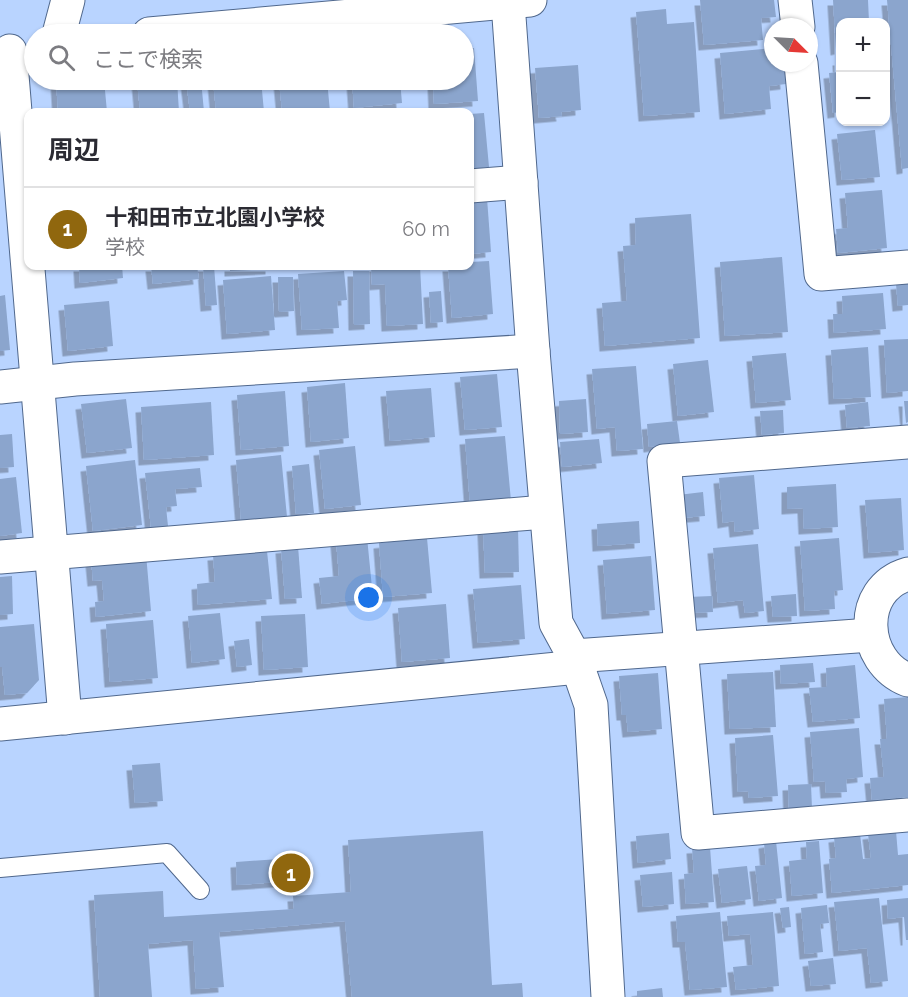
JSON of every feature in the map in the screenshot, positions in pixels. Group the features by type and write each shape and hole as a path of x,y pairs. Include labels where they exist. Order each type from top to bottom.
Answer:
{"street":[{"path":"62,24 68,0"},
{"path":"795,0 797,18"},
{"path":"265,24 520,2 521,182 545,512 556,623 576,661 591,705 608,997"},
{"path":"15,50 17,222 37,384 65,718"},
{"path":"802,72 821,274 908,267"},
{"path":"474,186 521,182"},
{"path":"0,387 533,351"},
{"path":"908,442 664,461 698,833 908,815"},
{"path":"0,557 545,512"},
{"path":"908,574 888,586 877,600 871,617 871,635 877,654 889,670 908,680"},
{"path":"0,724 576,661 681,646 871,635"}],"lane":[{"path":"0,868 167,853 200,890"}],"building":[{"path":"700,0 774,0 776,17 761,18 763,40 704,45"},
{"path":"833,0 868,0 869,18 836,18 836,50"},
{"path":"887,0 908,0 908,168 902,169 890,18"},
{"path":"666,9 667,24 694,22 700,112 644,116 636,12"},
{"path":"474,48 478,101 434,104 433,90 474,90"},
{"path":"764,49 764,72 785,72 786,84 769,86 771,109 725,114 720,53"},
{"path":"578,65 581,110 561,112 562,116 539,118 535,68"},
{"path":"836,72 836,113 833,113 829,73"},
{"path":"57,90 105,90 107,108 58,108"},
{"path":"138,90 178,90 179,108 140,108"},
{"path":"187,90 202,90 204,108 190,108"},
{"path":"214,90 262,90 264,108 216,108"},
{"path":"280,90 328,90 330,108 282,108"},
{"path":"353,90 401,90 402,103 354,108"},
{"path":"484,113 489,167 474,169 474,114"},
{"path":"875,130 880,177 842,180 837,134"},
{"path":"882,190 887,248 838,253 836,229 848,228 845,193"},
{"path":"487,198 491,252 474,254 474,199"},
{"path":"691,214 700,338 605,346 602,303 627,301 623,246 636,245 635,218"},
{"path":"782,257 788,332 725,336 720,262"},
{"path":"489,261 493,314 452,318 448,270 474,270 474,262"},
{"path":"79,270 122,270 123,278 80,283"},
{"path":"151,270 198,270 199,279 153,284"},
{"path":"203,270 214,270 217,305 206,306"},
{"path":"371,270 420,270 423,324 387,326 385,284 372,285"},
{"path":"344,271 347,300 337,301 339,328 302,330 298,274"},
{"path":"353,271 369,271 370,324 354,325"},
{"path":"271,276 275,330 227,334 223,280"},
{"path":"278,277 293,277 294,311 279,312"},
{"path":"908,283 908,305 898,306 896,284"},
{"path":"441,291 443,322 431,323 429,292"},
{"path":"883,293 886,329 834,333 833,314 843,314 842,296"},
{"path":"5,295 10,350 0,351 0,296"},
{"path":"109,301 113,346 68,351 64,305"},
{"path":"908,339 908,391 887,393 884,340"},
{"path":"868,347 871,397 834,399 831,350"},
{"path":"786,353 791,400 756,403 752,356"},
{"path":"708,360 714,412 678,416 673,364"},
{"path":"636,366 643,449 617,451 615,427 597,429 592,369"},
{"path":"497,374 502,427 465,430 460,377"},
{"path":"345,383 349,438 311,442 307,387"},
{"path":"431,388 435,437 390,441 386,391"},
{"path":"285,391 289,446 241,450 237,395"},
{"path":"126,399 132,448 87,453 81,404"},
{"path":"586,399 588,432 560,434 559,401"},
{"path":"904,401 908,401 908,422 906,423"},
{"path":"211,402 214,455 144,460 141,407"},
{"path":"868,402 870,426 847,428 845,405"},
{"path":"783,410 784,433 762,435 760,411"},
{"path":"677,421 680,443 649,447 647,424"},
{"path":"12,434 14,467 0,468 0,435"},
{"path":"505,436 511,501 470,505 465,439"},
{"path":"599,439 602,463 562,467 560,442"},
{"path":"355,446 361,505 325,509 319,450"},
{"path":"281,455 287,517 241,520 236,460"},
{"path":"135,460 142,525 93,531 86,466"},
{"path":"309,464 314,513 296,514 292,466"},
{"path":"200,468 202,487 175,489 177,506 166,507 168,526 151,528 145,473"},
{"path":"754,475 759,529 735,532 734,521 723,523 719,478"},
{"path":"16,477 22,533 0,536 0,479"},
{"path":"836,484 838,527 804,529 803,508 787,509 787,487"},
{"path":"703,492 705,516 681,518 678,495"},
{"path":"901,498 904,550 869,553 865,500"},
{"path":"639,521 640,543 598,546 597,524"},
{"path":"518,528 519,572 485,573 483,529"},
{"path":"367,537 373,598 322,604 319,578 339,576 336,541"},
{"path":"427,538 432,593 383,597 379,543"},
{"path":"839,538 843,590 834,591 835,609 805,611 800,541"},
{"path":"758,544 764,611 745,613 743,600 718,603 713,548"},
{"path":"298,546 302,598 285,599 281,548"},
{"path":"267,551 272,599 198,605 197,584 215,582 213,555"},
{"path":"146,554 151,611 96,617 95,602 104,601 102,580 93,581 91,560"},
{"path":"651,556 655,610 607,614 603,560"},
{"path":"12,576 13,614 0,615 0,577"},
{"path":"521,585 525,639 478,643 473,589"},
{"path":"796,594 797,616 773,617 771,596"},
{"path":"712,596 713,612 689,613 688,597"},
{"path":"446,604 450,658 402,662 398,608"},
{"path":"220,613 225,659 192,663 188,616"},
{"path":"305,614 308,667 264,670 261,616"},
{"path":"153,620 158,678 110,682 106,624"},
{"path":"34,624 39,680 27,693 5,695 2,667 0,667 0,627"},
{"path":"249,639 252,665 237,667 234,641"},
{"path":"813,663 815,682 781,684 780,665"},
{"path":"855,665 860,718 813,722 809,688 827,687 826,668"},
{"path":"773,672 776,727 730,729 727,674"},
{"path":"658,673 662,729 628,732 626,715 622,715 619,676"},
{"path":"908,697 908,797 872,800 870,778 884,777 880,739 887,739 884,699"},
{"path":"859,728 863,777 846,779 847,792 826,793 825,781 814,782 810,732"},
{"path":"773,735 778,796 749,798 748,791 738,792 735,738"},
{"path":"160,763 163,801 135,803 132,765"},
{"path":"811,784 812,809 789,811 788,785"},
{"path":"483,831 492,985 522,983 523,997 352,997 345,921 219,932 224,987 196,989 193,940 148,944 152,997 100,997 94,895 163,891 164,917 294,909 293,896 351,892 348,840"},
{"path":"896,831 898,855 908,854 908,885 832,893 829,859 836,858 834,837 860,834 863,859 871,858 868,834"},
{"path":"669,833 671,859 638,863 636,836"},
{"path":"776,841 782,898 759,901 755,866 766,865 764,843"},
{"path":"819,841 823,893 792,896 789,861 807,859 806,842"},
{"path":"710,847 714,902 686,904 684,874 694,873 692,848"},
{"path":"293,858 294,881 237,885 236,862"},
{"path":"747,866 751,899 722,903 718,869"},
{"path":"672,872 674,904 643,907 640,875"},
{"path":"879,898 888,981 871,983 867,948 839,951 834,902"},
{"path":"908,898 908,940 906,940 904,917 888,919 887,900"},
{"path":"827,905 829,923 820,924 823,952 805,954 801,908"},
{"path":"789,907 791,927 783,928 780,908"},
{"path":"720,912 727,987 690,990 685,942 678,942 676,916"},
{"path":"773,912 779,986 736,990 733,967 753,965 750,934 729,936 727,916"},
{"path":"833,958 836,984 811,986 808,961"},
{"path":"662,988 663,997 637,997 637,991"}],"place":[{"name":"十和田市立北園小学校","path":"291,873"}]}
